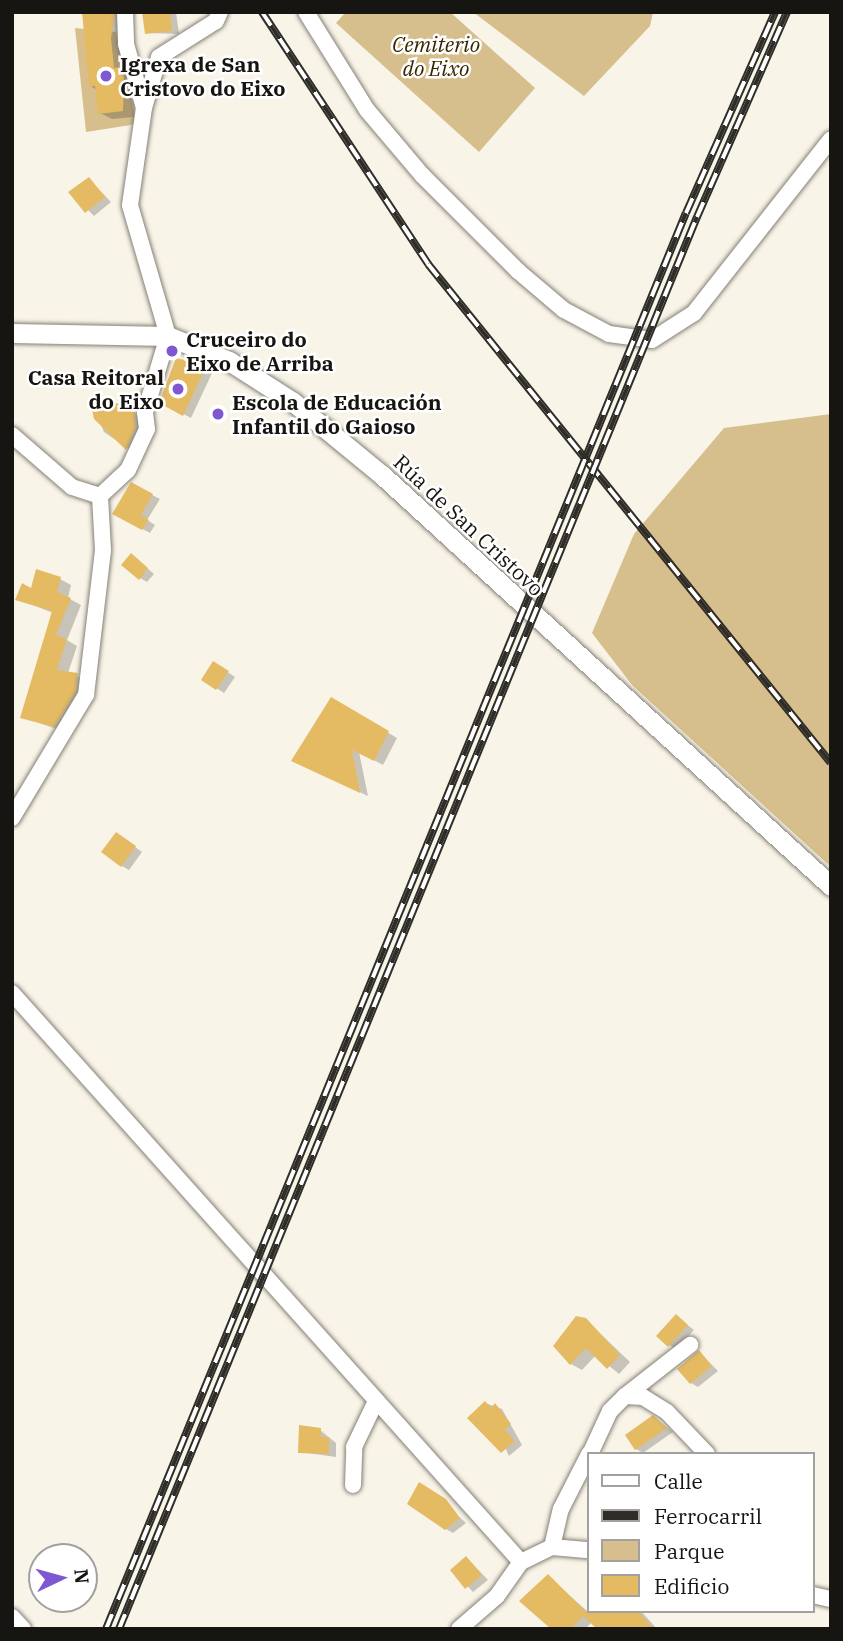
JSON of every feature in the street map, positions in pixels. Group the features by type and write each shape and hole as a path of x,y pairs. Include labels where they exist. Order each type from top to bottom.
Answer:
{"street":[{"path":"125,12 126,44 144,108"},
{"path":"100,496 128,470 147,429 145,412 168,337 130,205 144,108 159,57 216,21 219,12"},
{"path":"306,12 367,110 422,175 518,271 564,310 609,334 652,340 694,313 831,139"},
{"name":"Rúa de San Cristovo","path":"12,333 168,337 229,361 293,402 382,475 831,886"},
{"path":"12,435 72,487 100,496"},
{"path":"12,818 86,695 103,550 100,496"},
{"path":"12,993 521,1562"},
{"path":"590,1452 610,1411 690,1345"},
{"path":"625,1396 643,1397 667,1412 705,1452"},
{"path":"353,1485 354,1447 376,1401"},
{"path":"552,1547 561,1509 588,1456"},
{"path":"459,1629 497,1596 521,1562 552,1547 588,1550"},
{"path":"12,1617 23,1629"}],"green space":[{"name":"Cemiterio do Eixo","path":"346,12 450,12 535,88 479,152 336,23"},
{"path":"473,12 653,12 650,26 584,96"},
{"path":"75,28 116,32 137,124 86,132"},
{"path":"831,414 831,867 632,685 592,633 634,534 724,428"}],"building":[{"name":"Igrexa de San Cristovo do Eixo","path":"82,12 115,12 111,38 114,68 122,67 124,77 123,111 98,114 95,86 89,87"},
{"path":"142,12 170,12 172,31 145,34"},
{"path":"89,177 105,197 85,213 68,192"},
{"name":"Casa Reitoral do Eixo","path":"176,358 207,365 183,416 159,403"},
{"path":"114,402 135,412 136,427 126,450 94,419 92,409"},
{"path":"131,482 153,494 141,515 149,520 142,530 112,514"},
{"path":"131,553 148,568 139,580 121,565"},
{"path":"36,569 61,577 57,592 71,598 56,635 67,639 57,670 78,673 76,692 54,727 20,718 52,611 15,600 22,583 31,588"},
{"path":"213,661 229,671 216,690 201,680"},
{"path":"331,697 389,731 374,761 352,750 360,793 291,761"},
{"path":"116,832 136,846 121,867 101,852"},
{"path":"676,1314 688,1325 668,1347 656,1336"},
{"path":"576,1316 586,1318 620,1355 607,1369 586,1348 570,1365 553,1346"},
{"path":"699,1350 712,1366 690,1384 677,1369"},
{"path":"485,1401 491,1408 495,1403 511,1424 505,1430 515,1441 501,1453 467,1418"},
{"path":"653,1415 667,1428 635,1450 625,1435"},
{"path":"299,1425 321,1428 321,1437 329,1437 329,1454 298,1453"},
{"path":"419,1482 446,1499 460,1518 445,1530 407,1504"},
{"path":"466,1556 482,1575 465,1589 450,1570"},
{"path":"548,1574 588,1613 640,1613 654,1629 597,1629 583,1616 571,1629 551,1629 519,1601"}],"railway":[{"path":"262,12 428,264 831,763"},
{"path":"106,1629 686,213 775,12"},
{"path":"119,1629 697,217 787,12"}],"place":[{"name":"Igrexa de San Cristovo do Eixo","path":"106,76"},
{"name":"Cruceiro do Eixo de Arriba","path":"172,351"},
{"name":"Casa Reitoral do Eixo","path":"178,389"},
{"name":"Escola de Educación Infantil do Gaioso","path":"218,414"}]}
